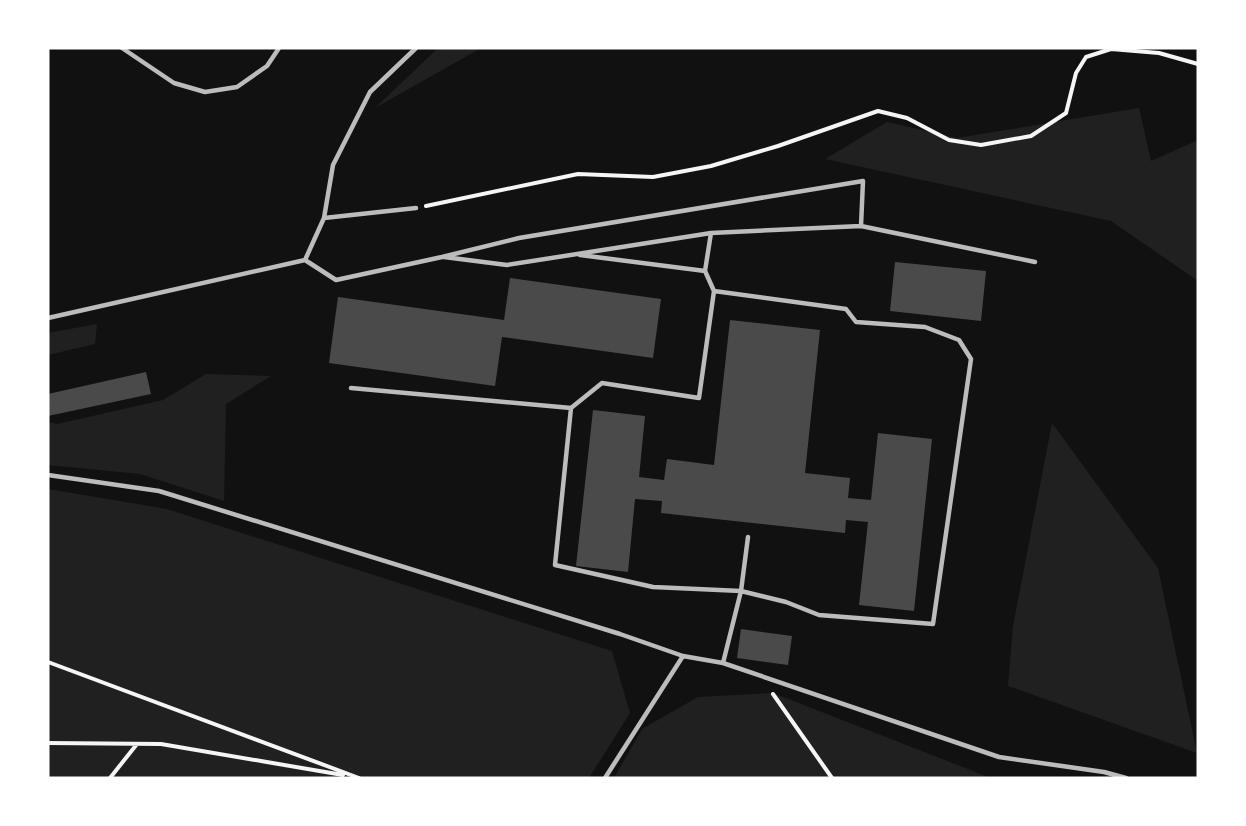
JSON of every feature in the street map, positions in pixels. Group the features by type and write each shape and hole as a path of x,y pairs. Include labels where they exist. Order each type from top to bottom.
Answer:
{"lane":[{"path":"122,48 174,83 205,92 237,87 267,66 279,48"},
{"path":"305,260 324,218 333,165 370,92 416,48"},
{"path":"48,318 305,260 336,280 519,238 863,181 861,226"},
{"path":"324,218 416,208"},
{"path":"442,257 507,265 711,233 861,226 1035,262"},
{"path":"351,388 571,408 602,383 699,399 714,291 705,271 711,233"},
{"path":"574,255 705,271"},
{"path":"571,408 555,565 653,587 741,591 786,602 819,615 933,624 971,358 959,340 926,327 856,322 846,309 714,291"},
{"path":"48,475 159,491 620,634 683,656 723,663 999,757 1104,772 1126,778"},
{"path":"723,663 741,591 748,537"},
{"path":"605,778 683,656"}],"path":[{"path":"416,208 578,174 652,177 711,166 778,146 878,111 907,118 949,140 981,145 1031,136 1066,113 1076,73 1086,57 1111,50 1159,53 1198,64"},
{"path":"48,662 356,778"},
{"path":"773,693 832,778"},
{"path":"48,743 161,744 356,778"},
{"path":"110,778 137,744"}],"shaded area":[{"path":"438,48 481,48 375,108"},
{"path":"1139,108 1151,161 1198,140 1198,281 1111,221 825,159 887,122 957,138"},
{"path":"97,324 95,344 48,355 48,333"},
{"path":"206,374 271,376 226,404 224,501 140,474 48,465 48,422 57,424 163,400"},
{"path":"1052,423 1158,568 1197,753 1008,686 1013,626"},
{"path":"48,489 167,509 612,651 630,713 589,778 48,778"},
{"path":"773,693 991,778 614,778 642,729 698,697"}],"building":[{"path":"895,262 986,271 981,321 890,311"},
{"path":"510,278 661,299 653,358 502,337 495,386 329,363 338,297 504,320"},
{"path":"730,320 820,330 805,473 850,478 848,498 871,500 878,433 932,439 914,611 859,605 868,522 846,520 845,533 661,513 662,501 635,499 628,572 576,566 593,410 645,416 639,477 664,480 667,459 714,465"},
{"path":"146,372 151,394 48,416 48,394"},
{"path":"741,629 792,636 788,665 737,658"}]}
